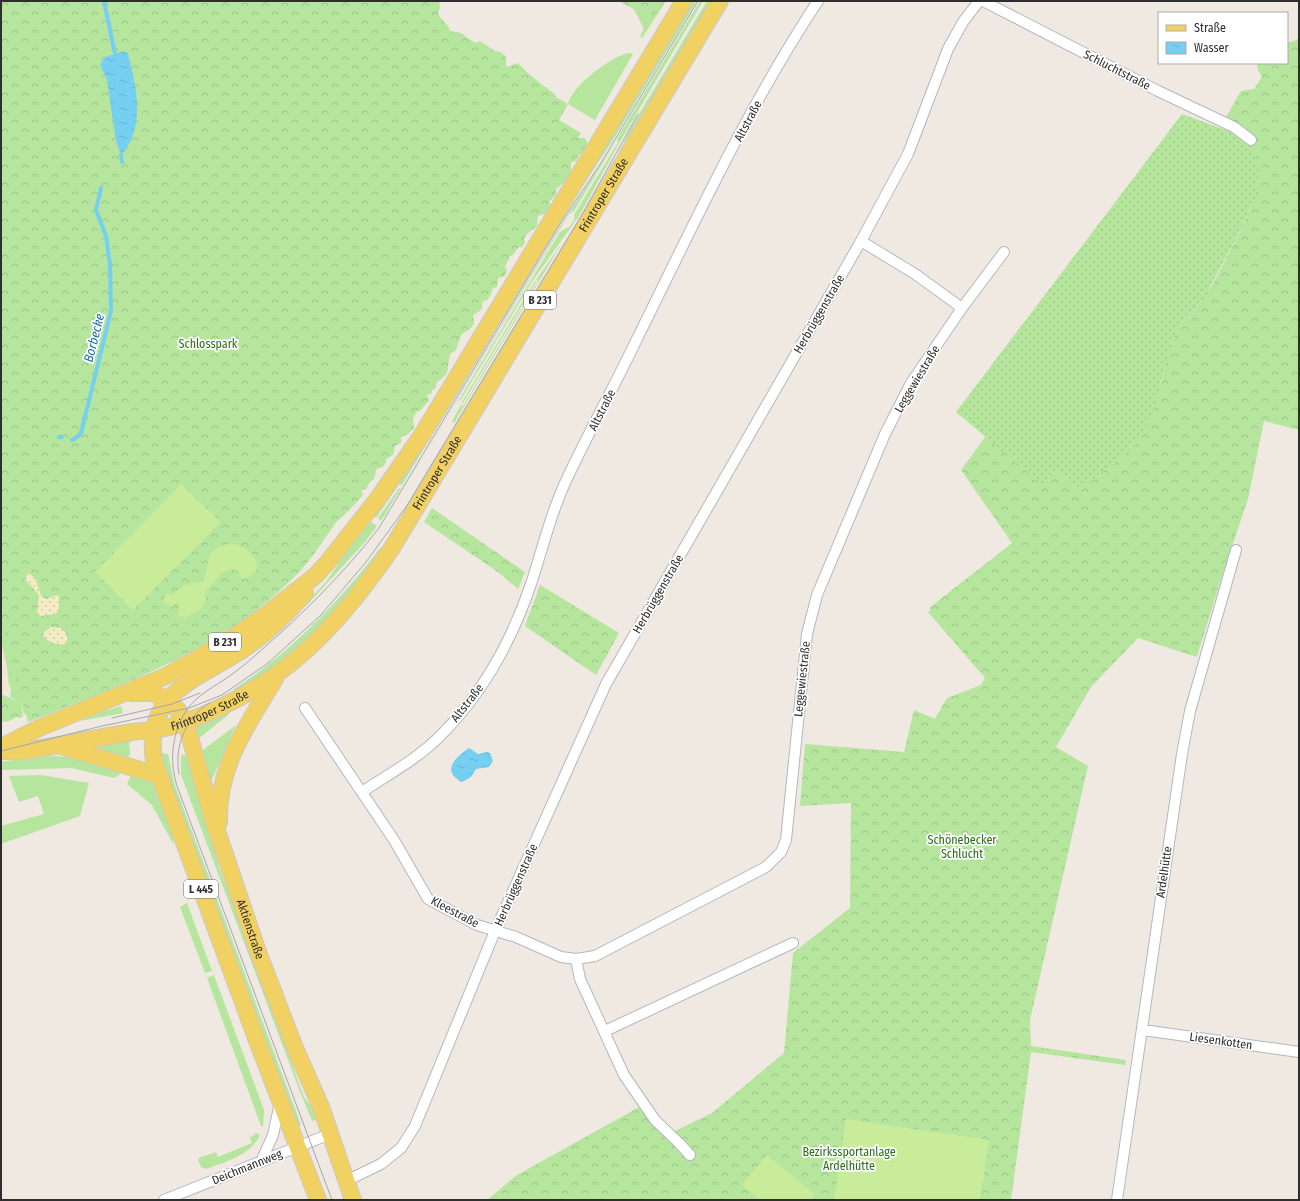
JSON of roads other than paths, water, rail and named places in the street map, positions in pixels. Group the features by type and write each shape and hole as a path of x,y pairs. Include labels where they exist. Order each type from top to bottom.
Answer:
{"main road":[{"name":"B 231","path":"1,747 39,728 166,676 229,640 265,616 315,576 379,497 422,435 684,1"},
{"name":"Frintroper Straße","path":"1,751 25,751 153,730 185,723 238,700 277,676 334,625 357,598 392,548 720,1"},
{"path":"153,730 167,699 183,686 243,649 275,625 300,598 315,576"},
{"name":"B 231","path":"220,838 219,808 222,782 232,752 247,723 277,676"},
{"path":"126,693 152,693 167,699"},
{"name":"Aktienstraße","path":"167,699 178,710 185,723 194,747 210,810 257,949 295,1048 318,1099 353,1200"},
{"name":"L 445","path":"153,730 153,755 160,776 280,1102 318,1200"},
{"path":"57,745 160,776"}],"street":[{"name":"Altstraße","path":"362,792 411,760 441,736 469,704 491,672 519,616 564,484 637,340 675,260 751,115 787,48 818,1"},
{"name":"Herbrüggenstraße","path":"346,1181 386,1160 401,1148 415,1126 495,931 606,684 861,241 908,154 948,49 963,22 979,1"},
{"name":"Schluchtstraße","path":"983,1 1234,127 1251,140"},
{"path":"861,241 915,274 962,308"},
{"name":"Leggewiestraße","path":"576,959 595,956 748,878 766,867 781,852 786,840 807,634 817,595 885,434 911,383 962,308 1004,252"},
{"name":"Ardelhütte","path":"1117,1200 1166,860 1190,711 1236,550"},
{"name":"Kleestraße","path":"305,708 394,840 428,899 478,925 516,937 561,957 576,959"},
{"path":"605,1031 793,943"},
{"path":"576,959 580,978 628,1081 655,1120 690,1155"},
{"name":"Liesenkotten","path":"1142,1030 1299,1052"},
{"path":"261,1162 273,1135 280,1102"},
{"name":"Deichmannweg","path":"164,1200 330,1134"}],"water":[{"path":"125,51 128,54 137,97 137,118 131,140 126,150 121,155 116,141 107,80 100,65 105,57"},
{"path":"469,748 478,754 487,752 490,753 493,761 489,767 476,769 471,777 462,782 455,778 452,773 452,764"}],"waterway":[{"name":"Borbecke","path":"104,1 115,54"},
{"name":"Borbecke","path":"121,155 122,162"},
{"name":"Borbecke","path":"72,440 81,433 111,311 110,264 106,236 96,210 101,188"}],"tram line":[{"path":"332,1200 177,786 173,767 173,747 175,738 181,720 190,705 207,691 242,667 275,638 322,593 379,528 560,224 601,163 698,1"},
{"path":"1,751 102,726 189,708 222,695 268,663 321,615 366,562 406,507 583,213 638,114"},
{"path":"112,718 172,704 200,693"},
{"path":"179,774 178,754 183,734 193,717 209,703"}],"park label":[{"name":"Schlosspark","path":"208,344"},
{"name":"Schönebecker Schlucht","path":"962,847"},
{"name":"Bezirkssportanlage Ardelhütte","path":"849,1159"}]}
